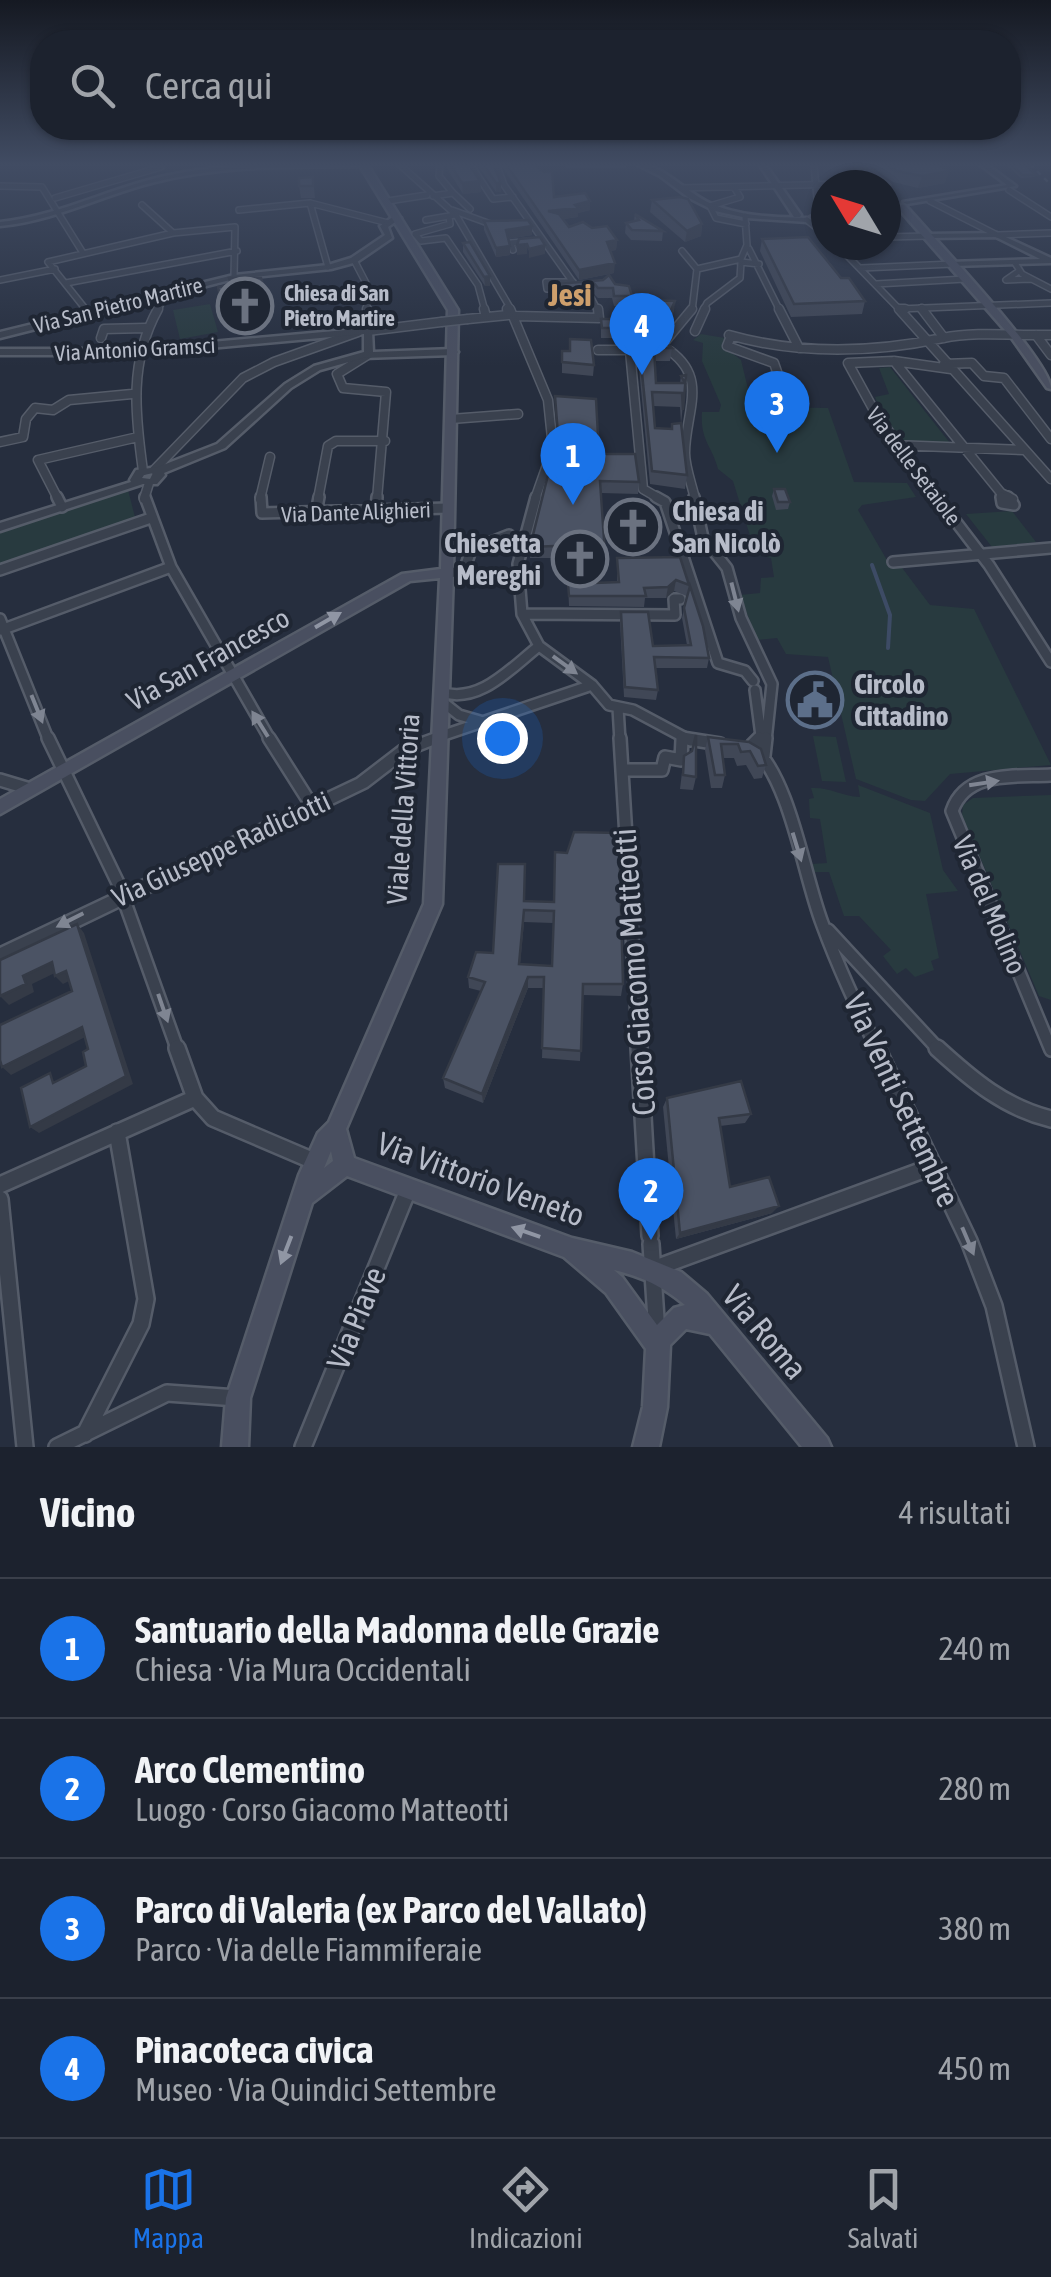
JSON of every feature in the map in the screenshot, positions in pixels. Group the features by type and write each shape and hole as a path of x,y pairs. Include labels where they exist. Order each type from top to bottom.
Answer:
{"main road":[{"name":"Viale della Vittoria","path":"235,1447 238,1398 316,1162 336,1129 433,904 447,572 452,310 399,232"},
{"path":"925,232 1014,336 1046,361 1051,386"},
{"name":"Via San Francesco","path":"0,807 406,577 447,572"},
{"name":"Via Vittorio Veneto","path":"336,1129 345,1166"},
{"name":"Via Vittorio Veneto","path":"345,1166 572,1250 652,1270"},
{"name":"Via Vittorio Veneto","path":"306,1195 345,1166"},
{"path":"572,1250 614,1285 658,1344"},
{"name":"Via Roma","path":"652,1270 692,1295 818,1447"},
{"path":"646,1447 655,1407 658,1344 682,1316 712,1323"}],"street":[{"path":"70,232 83,254"},
{"path":"87,311 48,262 179,232"},
{"path":"234,277 235,232"},
{"path":"318,232 328,267"},
{"path":"368,356 363,331 366,282 354,260 389,232"},
{"path":"424,232 415,234 421,241 446,238 478,285 486,317"},
{"path":"466,232 482,253 508,306 548,400 553,448 523,537 518,564 522,614 539,646 592,684 609,705 632,710 682,739 752,745 764,756"},
{"path":"537,232 575,285 589,285"},
{"path":"747,232 749,249 799,348"},
{"path":"990,232 1051,261"},
{"path":"901,237 1051,233"},
{"path":"523,235 540,236"},
{"path":"512,246 540,236"},
{"path":"695,331 707,303 740,278 741,262 749,249"},
{"path":"66,284 237,251"},
{"path":"666,350 692,312 697,269 682,251"},
{"name":"Via San Pietro Martire","path":"0,334 234,277 328,267 354,260"},
{"path":"853,260 1051,479"},
{"path":"861,268 953,264 1017,267 1051,261"},
{"path":"697,269 741,262 759,264"},
{"path":"1017,267 1006,280 1032,279"},
{"path":"1017,267 1051,290"},
{"path":"0,280 55,269"},
{"path":"876,284 965,279"},
{"name":"Via Antonio Gramsci","path":"0,352 142,352 339,337 486,317 599,318 598,306 575,285"},
{"path":"168,291 146,328 132,394 148,476 142,502 230,676 312,806"},
{"path":"899,308 1051,303"},
{"path":"921,308 944,338"},
{"path":"101,338 104,330 146,328"},
{"path":"814,335 819,349"},
{"path":"1036,335 1046,361"},
{"path":"783,388 774,363 750,358 727,346 730,336 819,349 930,346 944,338 1051,335"},
{"path":"148,476 170,460 220,398 244,377 339,337"},
{"path":"598,350 666,350 685,362 694,391 685,453 703,538 727,568 740,618 772,684 764,756"},
{"path":"630,351 644,488 665,502 718,663 745,671 754,685 761,736 752,745"},
{"path":"0,523 227,449 301,382 335,361 453,352"},
{"path":"368,356 340,369 338,384 386,392 376,512"},
{"path":"894,361 1001,494"},
{"name":"Via delle Setaiole","path":"1051,439 1004,378 984,376 972,363 936,368 894,361 848,363 870,410 980,552 1051,662"},
{"path":"0,442 23,437 26,419 35,408 53,410 69,400 132,394"},
{"path":"451,419 518,414"},
{"path":"61,504 38,460 138,436"},
{"path":"316,513 328,446 336,441 384,441"},
{"path":"894,445 1024,450"},
{"name":"Via Dante Alighieri","path":"270,456 260,510 269,515 449,508"},
{"path":"0,570 148,519"},
{"path":"447,572 464,571 471,550 508,535"},
{"path":"893,562 1051,548"},
{"path":"172,567 1,626 61,769 121,895 194,1098 213,1118 316,1162"},
{"path":"522,614 676,615 674,600 680,599"},
{"path":"441,696 472,694 539,646"},
{"path":"438,736 592,684"},
{"path":"441,696 459,715 486,722"},
{"name":"Corso Giacomo Matteotti","path":"618,708 658,1344"},
{"name":"Via Giuseppe Radiciotti","path":"0,956 362,782 414,745 438,736"},
{"path":"622,770 662,770 665,757 681,760 682,739"},
{"name":"Via Venti Settembre","path":"764,756 821,922 994,1306 1026,1447"},
{"name":"Via del Molino","path":"1051,776 968,784 954,798 952,811 1051,1050"},
{"path":"0,780 30,789"},
{"path":"821,922 971,1079 1019,1113 1051,1118"},
{"path":"0,1184 194,1098"},
{"path":"85,1434 141,1324 146,1299 118,1132"},
{"path":"652,1270 685,1254 934,1166"},
{"name":"Via Piave","path":"304,1447 408,1190"},
{"path":"0,1199 24,1447"},
{"path":"57,1447 166,1393 238,1398"}],"shaded area":[{"path":"210,304 218,332 180,339 173,310"},
{"path":"701,334 725,338 722,345 741,360 751,401 761,407 828,408 854,482 907,483 916,497 862,505 858,510 888,562 897,561 930,605 974,609 1051,765 950,774 925,801 911,800 856,779 828,657 786,654 777,638 757,640 740,595 760,593 761,578 774,577 771,558 756,555 733,481 718,469 705,436 702,412 719,412 721,405 702,361 703,343 693,340"},
{"path":"890,367 950,443 902,441 884,418 875,397 889,394 879,368"},
{"path":"128,490 136,521 0,566 0,531"},
{"path":"1012,511 1036,542 992,547 966,514"},
{"path":"813,736 836,737 846,782 822,781"},
{"path":"858,785 930,813 943,870 958,891 926,894 939,958 931,961 934,970 915,977 906,968 897,974 883,956 891,950 859,916 844,916 829,872 814,872 812,864 827,863 820,819 810,818 809,799 814,798 811,788 860,797"},
{"path":"1051,795 1051,1000 1039,996 962,815 963,805 973,798"}],"building":[{"path":"489,232 506,232 510,246 496,248"},
{"path":"553,232 611,232 617,240 607,242 615,263 579,270"},
{"path":"540,237 545,245 529,249 527,244 517,245 519,239"},
{"path":"808,237 811,260 827,260 841,278 849,278 865,301 794,304 762,239"},
{"path":"470,242 490,276 484,277 463,243"},
{"path":"609,275 615,284 629,286 632,296 614,296 613,288 598,288 593,282 581,295 557,284 603,280"},
{"path":"229,278 261,278 267,299 222,305 218,287 231,285"},
{"path":"647,300 675,301 666,321 647,319"},
{"path":"601,319 627,319 628,328 602,328"},
{"path":"570,339 591,340 594,365 562,362 562,351 570,351"},
{"path":"665,342 672,348 654,348 656,383 685,383 681,376 686,375 683,410 682,393 652,392 655,428 672,429 672,424 681,423 687,475 652,471 639,344"},
{"path":"555,396 596,399 599,454 635,454 639,482 600,481 605,554 562,552 554,546 530,547 558,435"},
{"path":"774,489 785,489 790,502 778,502"},
{"path":"637,506 654,513 630,528 616,519"},
{"path":"680,557 689,585 676,580 668,587 644,588 646,596 569,596 568,584 619,582 617,558"},
{"path":"690,586 709,658 654,657 658,690 625,687 621,612 648,612 653,646 691,645 684,608"},
{"path":"696,735 696,777 683,775 684,756 692,751"},
{"path":"708,737 749,742 761,749 766,765 758,766 750,751 741,752 738,744 721,744 725,775 715,775"},
{"path":"574,832 619,833 623,984 583,984 581,1051 542,1048 544,977 528,977 482,1094 443,1078 485,982 468,977 476,952 493,953 498,864 525,864 524,901 554,902 555,852 567,853","holes":["524,910 554,911 552,966 519,964"]},
{"path":"77,924 126,1076 30,1127 21,1088 50,1073 53,1083 86,1066 83,1052 88,1049 82,1027 2,1067 0,1025 72,991 66,971 55,976 52,962 23,976 26,984 0,996 0,960"},
{"path":"741,1081 751,1114 719,1118 730,1187 769,1177 779,1206 680,1233 667,1098"}],"waterway":[{"path":"872,565 890,615 888,648"}],"place":[{"name":"Chiesa di San Pietro Martire","path":"245,306"},
{"name":"Pinacoteca civica","path":"642,375"},
{"name":"Parco di Valeria (ex Parco del Vallato)","path":"777,453"},
{"name":"Santuario della Madonna delle Grazie","path":"573,505"},
{"name":"Chiesa di San Nicolò","path":"633,527"},
{"name":"Chiesetta Mereghi","path":"580,559"},
{"name":"Circolo Cittadino","path":"815,700"},
{"name":"Arco Clementino","path":"651,1240"}],"district":[{"name":"Jesi","path":"570,294"}]}
